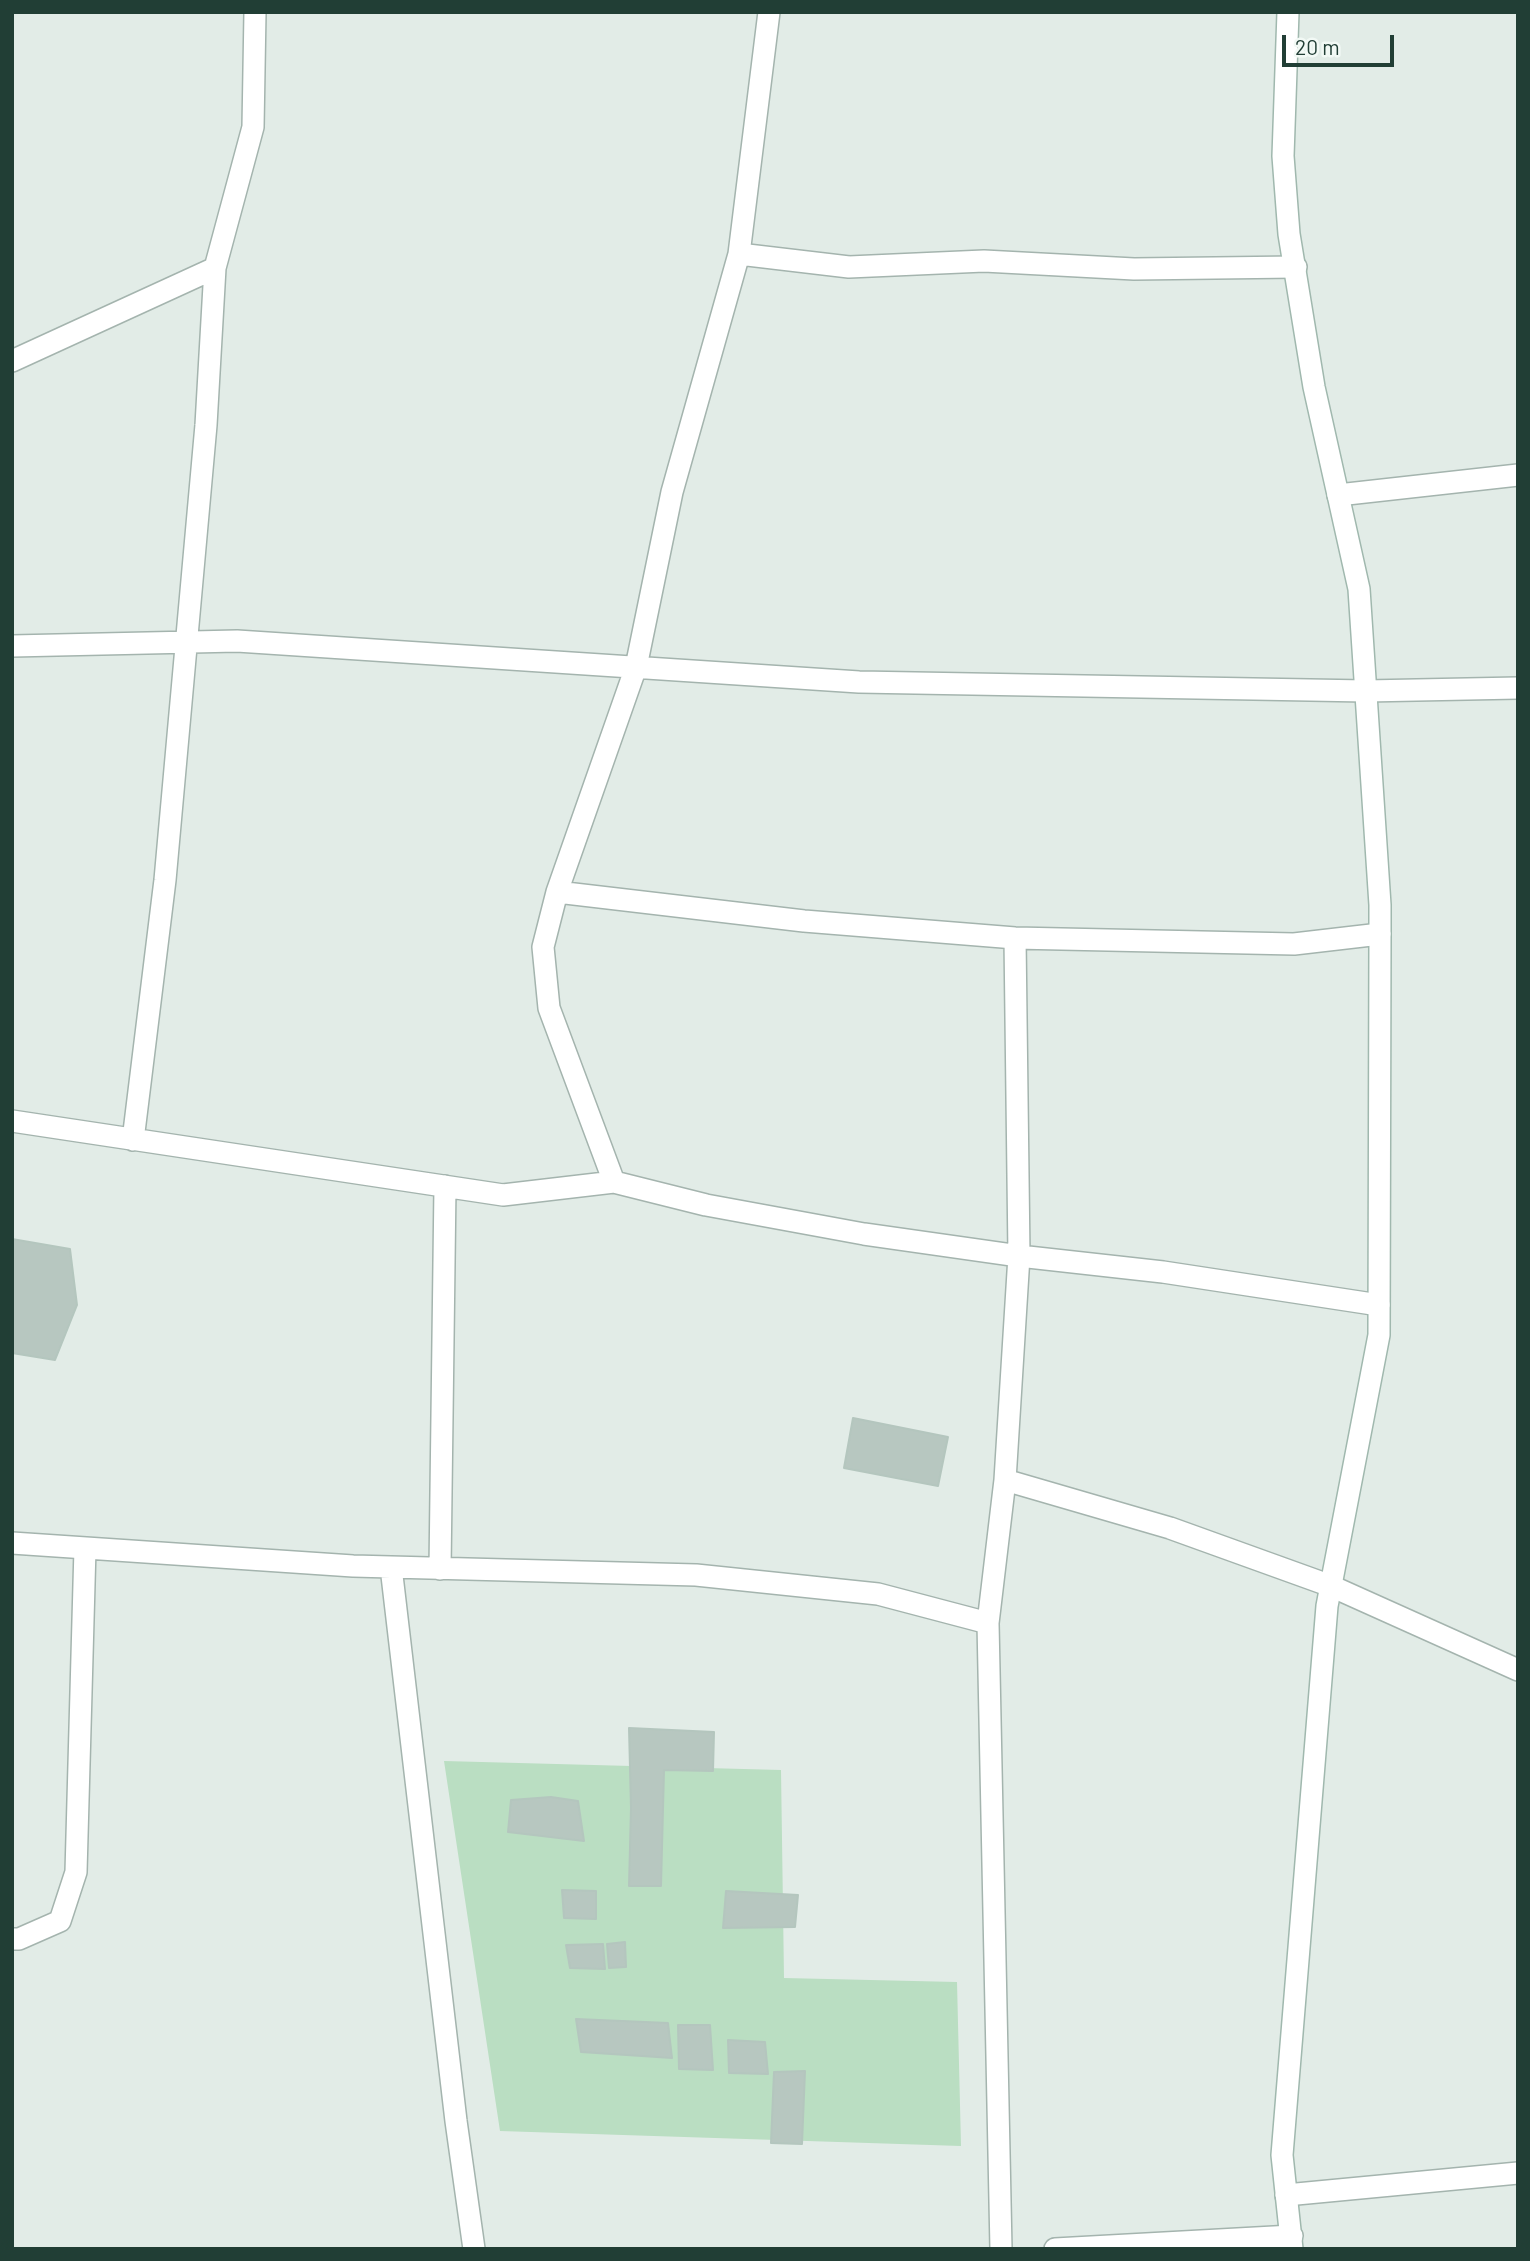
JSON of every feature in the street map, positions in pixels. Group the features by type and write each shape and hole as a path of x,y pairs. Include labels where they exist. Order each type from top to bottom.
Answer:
{"street":[{"path":"133,1140 165,880 206,425 215,268 253,127 255,12"},
{"path":"614,1182 549,1008 543,947 557,891 636,667 672,492 739,254 769,12"},
{"path":"1055,2249 1292,2242 1282,2155 1326,1619 1379,1335 1380,934 1359,589 1314,387 1289,234 1283,156 1288,12"},
{"path":"739,254 849,267 984,261 1135,269 1296,267"},
{"path":"12,361 215,268"},
{"path":"1338,495 1518,475"},
{"path":"12,646 237,641 859,682 1366,691 1518,688"},
{"path":"557,891 804,921 1015,938 1294,944 1380,934"},
{"path":"1001,2249 988,1623 1005,1480 1019,1256 1015,938"},
{"path":"12,1121 503,1195 614,1182 706,1205 864,1234 1019,1256 1163,1272 1379,1305"},
{"path":"440,1569 445,1186"},
{"path":"1005,1480 1170,1528 1331,1587 1518,1670"},
{"path":"12,1543 354,1566 696,1575 878,1594 988,1623"},
{"path":"12,1939 19,1939 60,1921 76,1872 85,1548"},
{"path":"391,1567 456,2121 474,2249"},
{"path":"1286,2195 1518,2173"}],"green space":[{"path":"444,1761 781,1770 784,1978 957,1982 961,2146 500,2131"}],"building":[{"path":"12,1239 70,1249 77,1305 55,1360 12,1353"},
{"path":"853,1418 948,1437 938,1486 844,1468"},
{"path":"629,1728 714,1732 713,1771 664,1770 661,1886 629,1886"},
{"path":"551,1797 578,1801 584,1841 508,1832 511,1800"},
{"path":"562,1890 596,1891 596,1919 564,1918"},
{"path":"726,1891 798,1895 795,1927 723,1928"},
{"path":"625,1942 626,1967 609,1968 607,1944"},
{"path":"603,1944 605,1969 570,1968 566,1945"},
{"path":"576,2019 668,2023 672,2058 581,2052"},
{"path":"678,2025 710,2025 713,2070 679,2069"},
{"path":"728,2040 765,2042 768,2074 729,2073"},
{"path":"805,2071 802,2144 771,2143 774,2072"}]}
